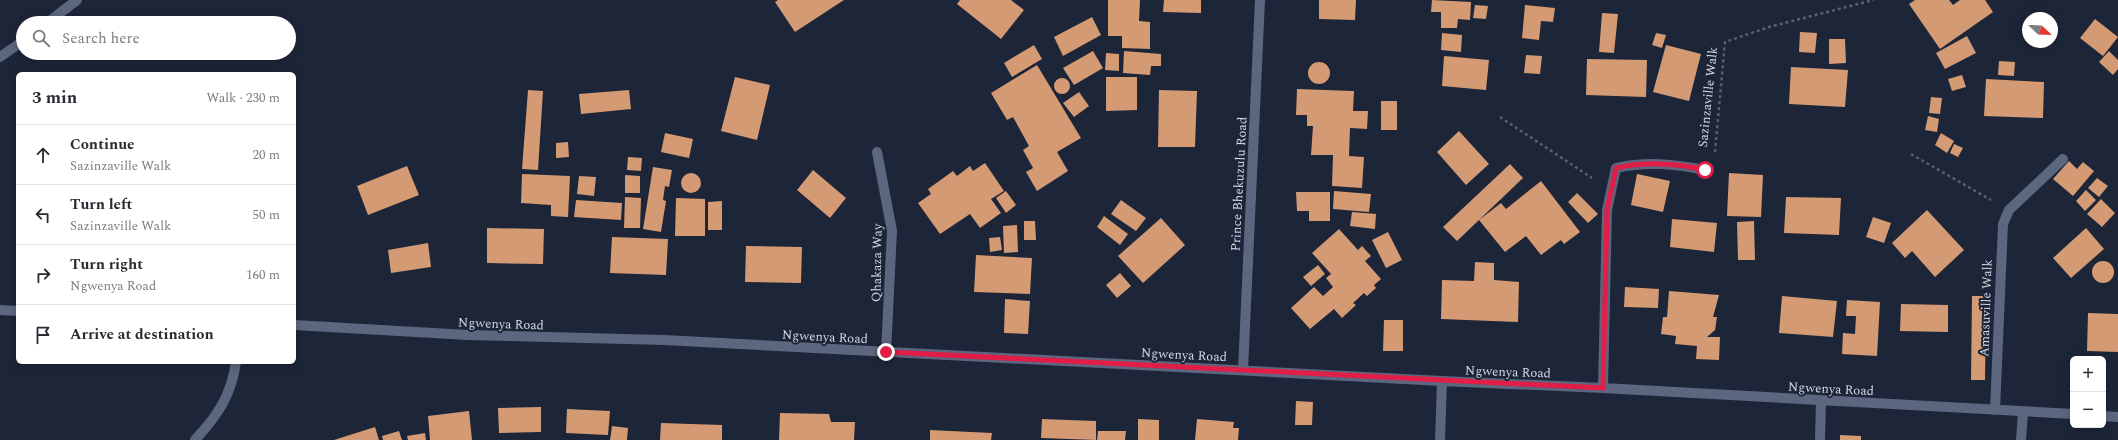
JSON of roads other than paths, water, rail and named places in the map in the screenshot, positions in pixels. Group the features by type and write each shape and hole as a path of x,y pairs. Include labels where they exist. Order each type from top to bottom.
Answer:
{"street":[{"path":"56,16 77,0"},
{"name":"Prince Bhekuzulu Road","path":"1243,370 1260,0"},
{"path":"0,57 16,46"},
{"name":"Qhakaza Way","path":"877,152 892,232 886,352"},
{"name":"Amasuville Walk","path":"1995,410 2001,236 2003,224 2009,210 2063,159"},
{"path":"1603,388 1607,210 1616,168 1634,164 1677,164 1705,170"},
{"path":"0,310 16,311"},
{"name":"Ngwenya Road","path":"296,325 468,335 664,340 1442,381 1603,388 2070,414"},
{"path":"195,440 213,421 226,401 236,364"},
{"path":"1440,440 1442,381"},
{"path":"1820,440 1821,401"},
{"path":"2021,440 2023,412"},
{"path":"2106,416 2118,416"}]}
